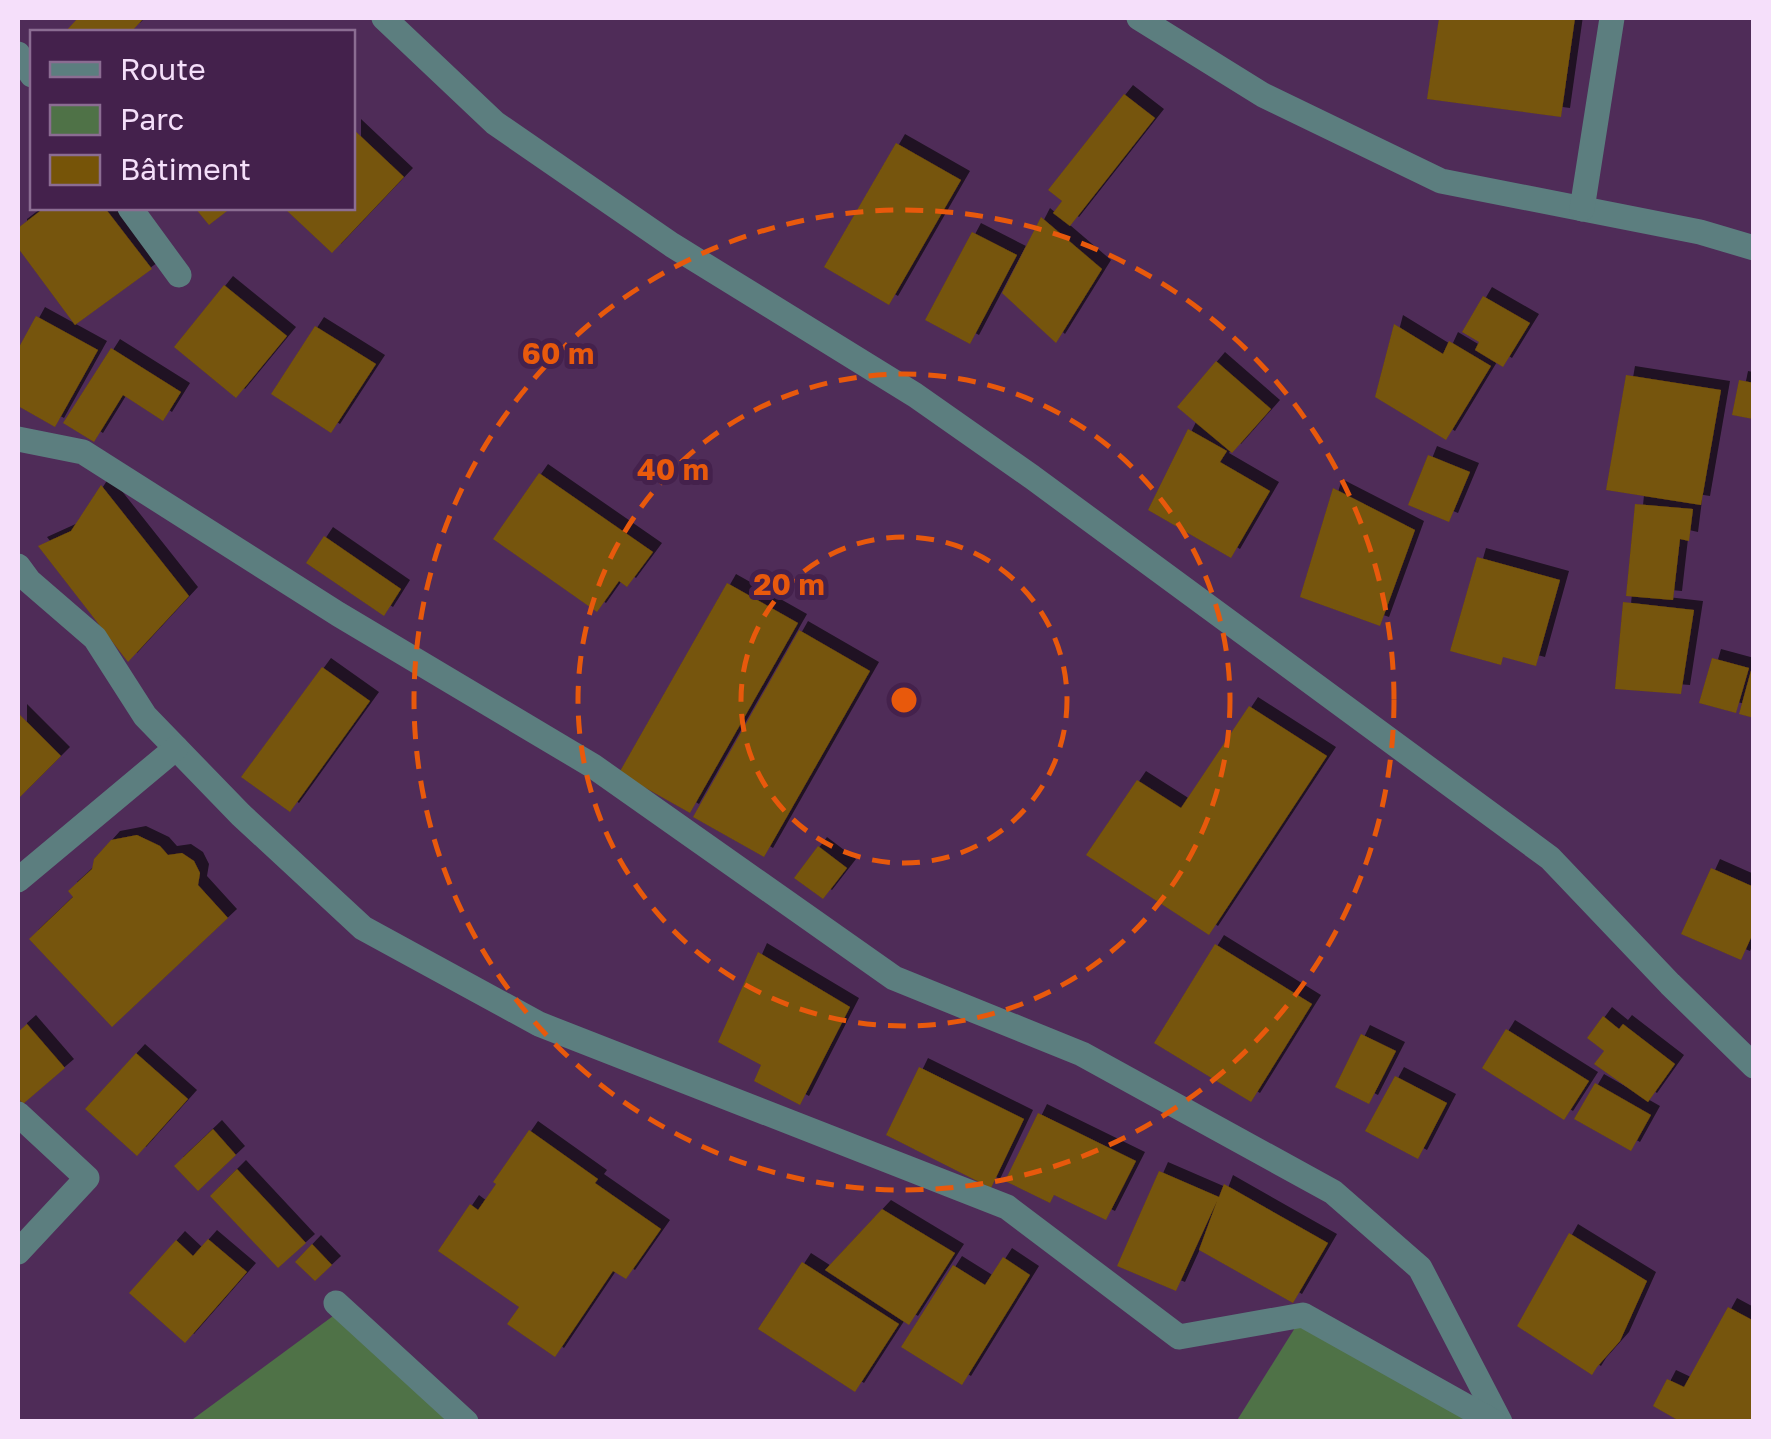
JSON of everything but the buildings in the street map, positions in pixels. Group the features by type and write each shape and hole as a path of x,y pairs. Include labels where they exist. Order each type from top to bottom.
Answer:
{"street":[{"path":"384,18 495,123 672,245 915,396 1017,466 1550,858 1754,1066"},
{"path":"1139,18 1263,96 1440,181 1700,232 1754,248"},
{"path":"1582,209 1612,18"},
{"path":"131,210 179,275"},
{"path":"18,439 84,452 338,614 593,766 894,978 1082,1054 1333,1192 1420,1268 1497,1422"},
{"path":"18,566 29,582 95,638 144,716 241,815 363,928 539,1024 1007,1207 1178,1337 1303,1315 1497,1422"},
{"path":"18,880 176,748"},
{"path":"18,1114 86,1178 18,1252"},
{"path":"336,1303 466,1422"}],"green space":[{"path":"348,1305 473,1422 189,1422"},
{"path":"1303,1315 1501,1422 1236,1422"}]}
